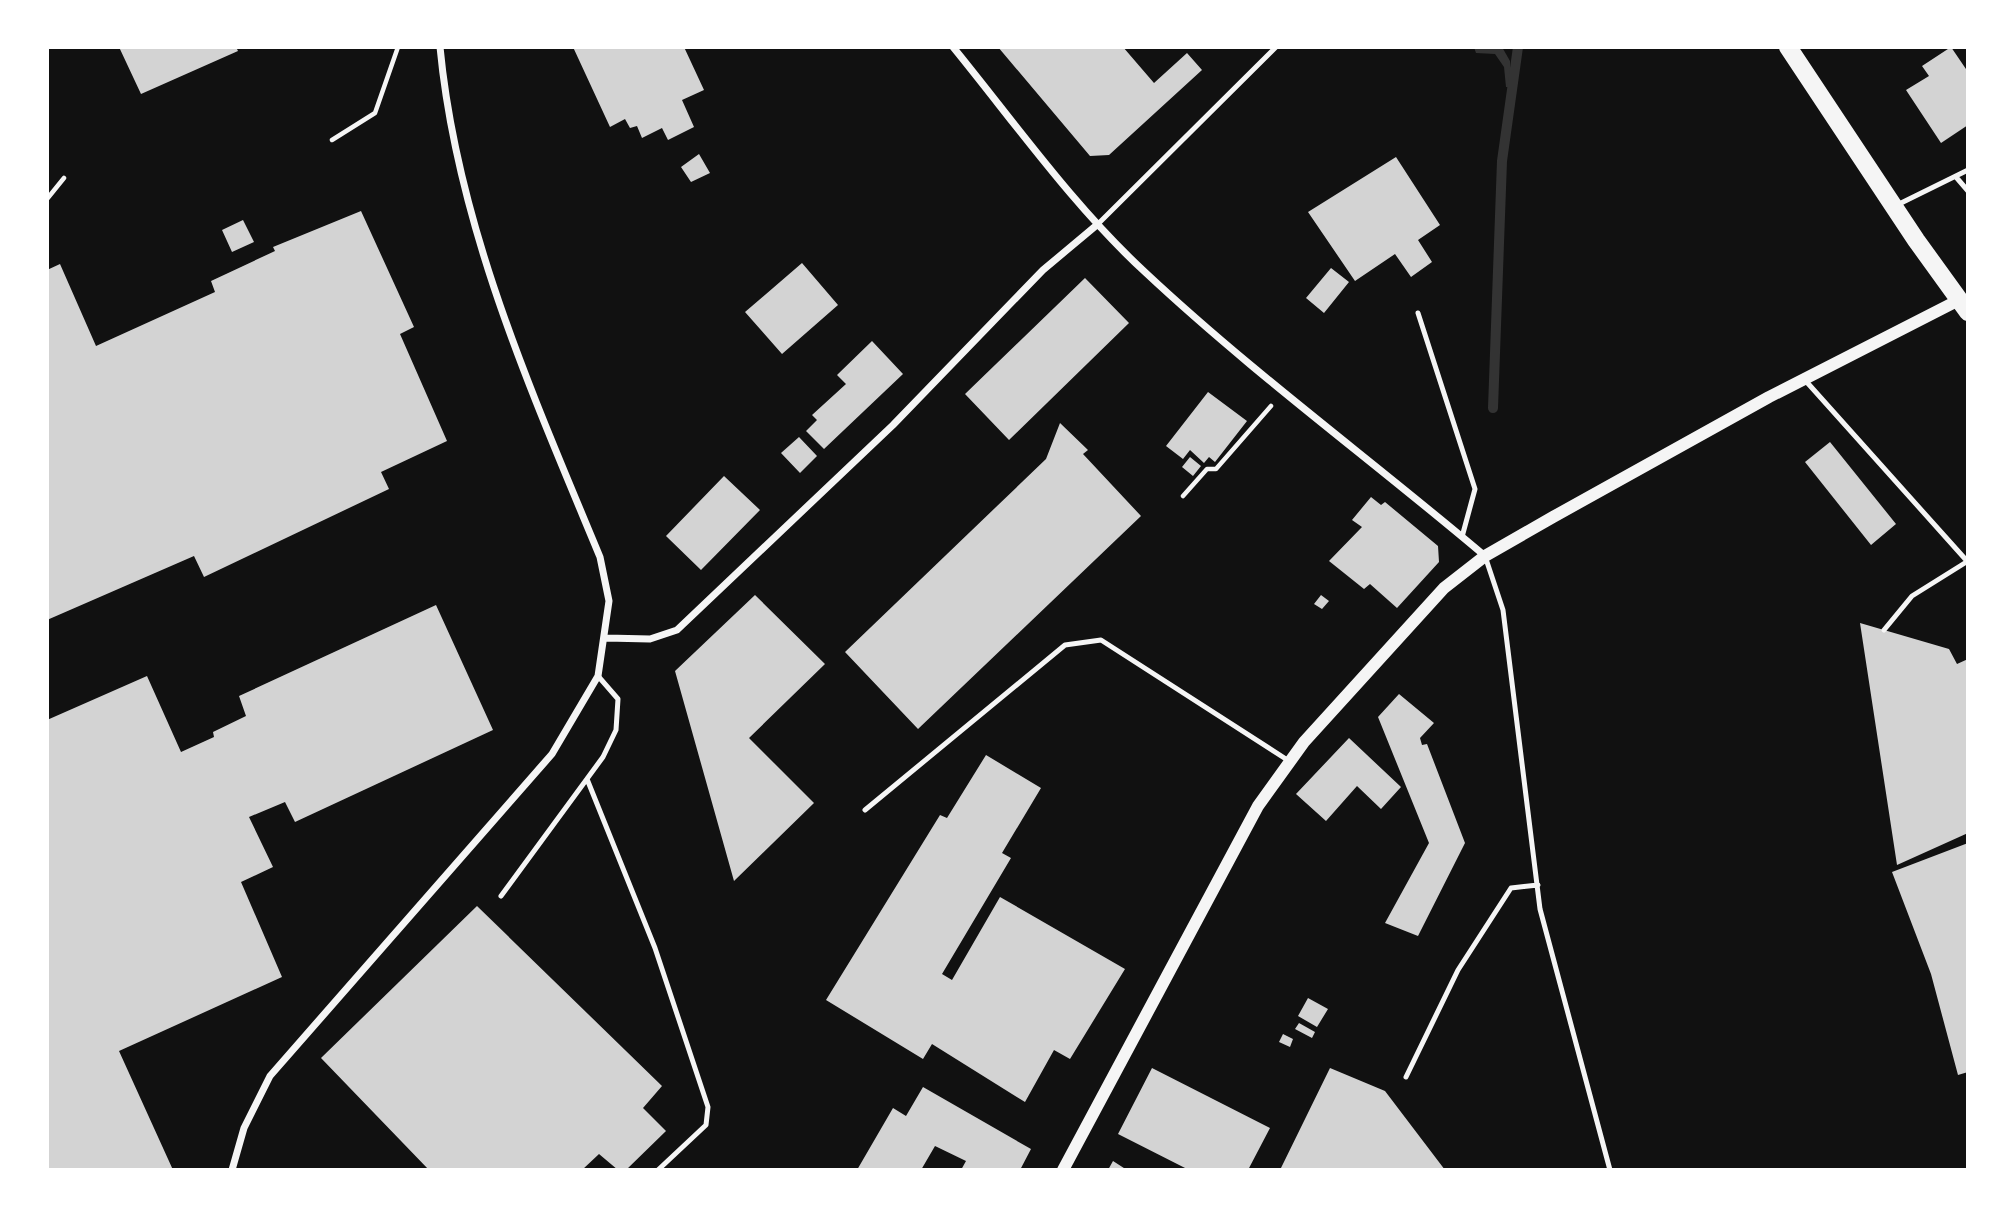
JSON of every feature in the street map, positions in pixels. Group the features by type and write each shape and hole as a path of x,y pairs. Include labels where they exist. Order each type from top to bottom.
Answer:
{"main road":[{"path":"1788,47 1963,306"}],"street":[{"path":"232,1170 244,1128 270,1076 552,754 598,676 606,638 609,601 600,557 489,277 462,183 444,89 440,47"},
{"path":"953,47 1098,224 1145,273 1283,393 1485,556"},
{"path":"606,638 650,639 677,630 892,425 1043,270 1098,224"},
{"path":"1063,1170 1258,806 1289,761 1427,606 1485,556 1804,379 1963,306"}],"lane":[{"path":"1098,224 1276,47"},
{"path":"1894,207 1968,170"},
{"path":"1956,177 1968,191"},
{"path":"1418,313 1475,489 1462,537"},
{"path":"1804,379 1967,561 1912,596 1884,631"},
{"path":"1485,556 1503,610 1541,909 1609,1170"},
{"path":"865,810 1065,645 1101,640 1289,761"},
{"path":"501,895 603,757 619,717 618,699 598,676"},
{"path":"587,779 655,948 708,1107 706,1125 658,1170"},
{"path":"1406,1077 1458,970 1511,888 1538,886"}],"path":[{"path":"332,140 375,113 398,47"},
{"path":"47,199 64,178"},
{"path":"1183,496 1207,470 1216,469 1283,393"}],"shaded area":[{"path":"1474,47 1502,47 1510,61 1510,87 1506,87 1504,67 1495,54 1476,53"}],"building":[{"path":"119,47 236,47 238,51 141,94"},
{"path":"573,47 684,47 704,90 682,100 694,127 668,140 662,128 642,138 637,126 630,128 625,119 610,127"},
{"path":"998,47 1123,47 1154,83 1187,53 1202,70 1109,155 1090,156"},
{"path":"1951,47 1968,72 1968,125 1941,143 1906,90 1929,76 1922,66"},
{"path":"699,154 710,173 691,182 681,167"},
{"path":"1396,157 1440,225 1418,240 1432,262 1411,277 1395,254 1355,281 1308,212"},
{"path":"361,211 414,327 400,334 447,441 381,472 389,489 204,577 194,556 47,620 47,270 60,264 96,346 215,292 211,281 275,251 273,247"},
{"path":"243,220 254,242 232,252 222,230"},
{"path":"802,263 838,305 782,354 745,312"},
{"path":"1331,268 1349,282 1324,313 1306,298"},
{"path":"1085,278 1129,323 1009,440 965,394"},
{"path":"872,341 903,374 824,449 806,431 817,420 812,415 846,384 837,375"},
{"path":"1208,392 1247,421 1215,462 1209,457 1204,463 1190,450 1183,459 1166,446"},
{"path":"1060,423 1088,450 1083,454 1141,516 918,729 845,652 1046,459"},
{"path":"799,437 817,456 800,473 781,453"},
{"path":"1830,442 1896,524 1871,545 1805,462"},
{"path":"1190,457 1201,466 1193,476 1182,467"},
{"path":"724,476 760,510 701,570 666,536"},
{"path":"1371,497 1381,505 1385,502 1438,546 1439,562 1397,608 1370,584 1364,589 1329,561 1362,527 1352,520"},
{"path":"755,595 825,664 749,738 814,803 734,881 675,671"},
{"path":"1321,595 1329,601 1322,609 1314,604"},
{"path":"436,605 493,730 295,822 285,802 249,817 273,867 241,882 282,977 119,1051 173,1170 47,1170 47,720 147,676 181,752 214,737 213,732 246,716 239,696"},
{"path":"1860,623 1949,649 1957,664 1968,659 1968,833 1897,865"},
{"path":"1399,694 1434,723 1420,738 1422,745 1427,744 1465,843 1418,936 1385,923 1429,843 1378,717"},
{"path":"1349,738 1401,787 1381,809 1357,786 1326,821 1296,794"},
{"path":"986,755 1041,788 1002,853 1011,858 942,974 952,980 1000,897 1125,969 1070,1059 1054,1050 1025,1102 932,1044 923,1059 826,1000 940,815 947,818"},
{"path":"1968,843 1968,1072 1958,1075 1931,974 1892,872"},
{"path":"477,906 662,1086 643,1108 666,1131 626,1170 618,1170 599,1154 582,1170 429,1170 321,1058"},
{"path":"1308,998 1328,1009 1317,1027 1298,1016"},
{"path":"1299,1023 1315,1032 1312,1038 1295,1029"},
{"path":"1283,1034 1293,1039 1290,1047 1279,1042"},
{"path":"1152,1068 1270,1128 1248,1170 1189,1170 1118,1134"},
{"path":"1330,1068 1385,1091 1445,1170 1280,1170"},
{"path":"923,1087 1031,1149 1020,1170 961,1170 966,1161 935,1146 921,1170 857,1170 893,1108 906,1116"},
{"path":"1113,1161 1127,1170 1108,1170"}],"waterway":[{"path":"1493,408 1502,161 1518,47"}]}
